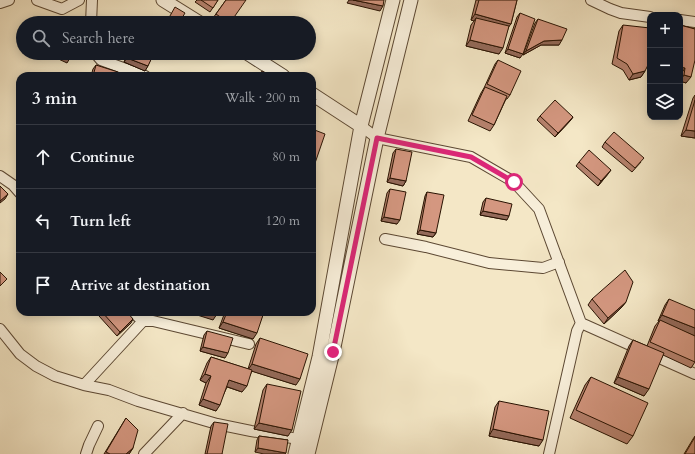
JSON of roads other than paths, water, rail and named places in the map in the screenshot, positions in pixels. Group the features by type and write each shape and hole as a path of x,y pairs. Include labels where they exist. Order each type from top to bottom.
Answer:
{"street":[{"path":"0,3 10,0"},
{"path":"37,0 62,9 79,0"},
{"path":"91,16 92,0"},
{"path":"163,0 189,16"},
{"path":"295,454 319,357 361,126 394,0"},
{"path":"308,454 333,352 377,138 411,0"},
{"path":"591,0 622,14 647,17"},
{"path":"683,20 695,22"},
{"path":"101,60 134,72"},
{"path":"258,60 277,72"},
{"path":"316,97 377,138 471,157 514,182 539,209 581,323 695,374"},
{"path":"0,176 16,188"},
{"path":"385,239 426,247 489,263 543,268 559,262"},
{"path":"137,316 143,321 153,321 249,344"},
{"path":"84,385 143,321"},
{"path":"549,454 577,331 581,323"},
{"path":"0,329 20,354 36,366 55,376 84,385 109,390 138,401 224,425 298,439"},
{"path":"144,454 183,413"},
{"path":"86,454 98,426"}]}
